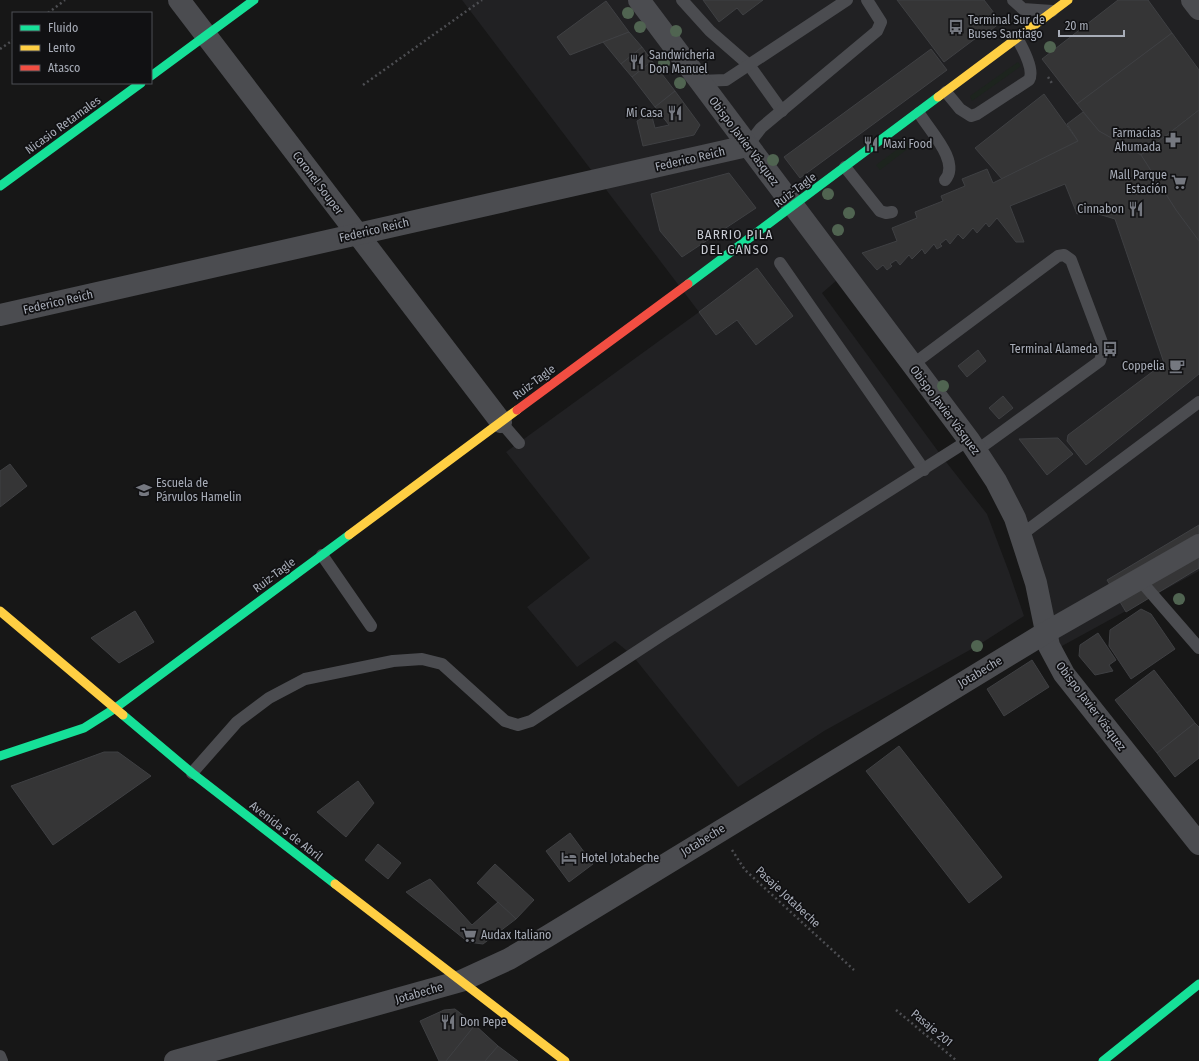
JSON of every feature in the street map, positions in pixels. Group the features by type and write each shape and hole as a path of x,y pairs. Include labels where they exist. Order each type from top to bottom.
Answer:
{"street":[{"name":"Coronel Souper","path":"179,0 501,422"},
{"path":"152,75 254,0"},
{"name":"Obispo Javier Vásquez","path":"639,0 912,365 996,481 1007,501 1021,535 1036,583 1045,633 1054,658 1064,674 1199,844"},
{"name":"Ruiz-Tagle","path":"0,756 84,728 114,709 793,206 1068,0"},
{"path":"1192,0 1199,9"},
{"name":"Nicasio Retamales","path":"0,186 140,84"},
{"name":"Federico Reich","path":"0,315 747,146"},
{"name":"Jotabeche","path":"175,1061 461,981 509,959 1045,633 1199,545"},
{"name":"Avenida 5 de Abril","path":"0,611 114,709 192,773 565,1061"},
{"path":"1103,1061 1199,984"}],"lane":[{"path":"682,0 710,31 749,65 782,111"},
{"path":"700,81 726,80 847,0"},
{"path":"747,146 761,128 877,31 881,22 867,0"},
{"path":"1013,0 1023,9 1053,11"},
{"path":"946,92 960,109 971,116 977,114 1029,80 1031,73 1025,53 1017,38"},
{"path":"918,113 950,162 949,176 945,180"},
{"path":"845,167 880,211 886,213 892,212"},
{"path":"192,773 237,722 269,698 305,679 393,661 422,659 442,664 505,721 518,725 531,721 665,633 924,470 972,446 1100,361 1103,350 1072,260 1064,255 1058,256 912,365"},
{"path":"780,263 924,470"},
{"path":"1021,535 1199,402"},
{"path":"501,422 519,443"},
{"path":"322,555 371,626"},
{"path":"1139,579 1199,648"},
{"path":"0,1056 2,1061"}],"path":[{"path":"49,12 65,0"},
{"path":"363,85 482,0"},
{"path":"0,49 12,41"},
{"name":"Pasaje Jotabeche","path":"719,830 745,870 854,970"},
{"name":"Pasaje 201","path":"896,1010 957,1061"}],"shaded area":[{"path":"462,0 1199,0 1199,571 1051,652 1028,547 981,466 844,274 822,293 943,458 987,514 1024,616 977,646 824,731 738,787 632,655 615,641 577,667 527,607 590,558 506,452 699,312"},
{"path":"1018,62 1021,66 972,101 970,96"},
{"path":"910,140 914,144 880,170 876,165"}],"building":[{"path":"703,0 763,0 743,15 737,8 719,22"},
{"name":"Terminal Sur de Buses Santiago","path":"897,0 984,0 1001,22 986,34 984,32 944,62"},
{"path":"1118,0 1148,0 1172,33 1077,104 1042,59"},
{"path":"606,1 629,32 570,55 557,37"},
{"path":"629,32 642,47 621,64 603,42"},
{"path":"1172,33 1199,70 1199,110 1141,155 1099,131 1077,104"},
{"name":"Sandwicheria Don Manuel","path":"642,47 652,61 632,77 621,64"},
{"path":"931,49 947,70 800,178 784,157"},
{"path":"652,61 675,91 655,107 632,77"},
{"path":"675,91 700,125 694,135 643,146 637,121 651,113 655,128 669,125 655,107"},
{"path":"1044,94 1078,141 1002,179 975,148"},
{"name":"Mall Parque Estación","path":"1199,110 1199,241 1176,210 1141,155"},
{"path":"1083,112 1099,131 1141,155 1176,210 1199,241 1199,374 1086,465 1067,441 1068,435 1164,363 1115,219 1085,210 1077,214 1065,184 1010,206 1024,242 1016,242 997,218 989,227 986,223 977,233 973,228 963,239 958,234 950,244 946,239 940,244 942,246 937,249 934,244 925,254 922,249 912,259 909,255 900,265 896,260 890,264 892,266 887,270 883,265 877,270 862,253 897,241 892,228 917,218 915,212 943,201 941,196 965,186 962,179 987,169 993,183 1078,141 1067,124"},
{"path":"729,173 756,208 682,257 660,231 651,194"},
{"path":"757,268 793,316 756,345 737,320 716,335 699,312"},
{"path":"978,350 986,361 967,377 958,366"},
{"path":"1003,396 1013,408 999,419 989,408"},
{"path":"1058,438 1073,454 1047,475 1019,439"},
{"path":"10,464 27,486 0,507 0,471"},
{"path":"1199,525 1199,568 1126,612 1107,580"},
{"path":"1141,609 1151,614 1175,649 1131,679 1109,646 1110,630"},
{"path":"135,611 154,642 119,663 91,638"},
{"path":"1098,633 1116,660 1109,665 1113,671 1095,675 1079,656 1080,645"},
{"path":"1032,660 1049,687 1004,716 987,689"},
{"path":"1154,670 1195,723 1157,753 1115,700"},
{"path":"1195,723 1199,727 1199,758 1175,777 1157,753"},
{"path":"899,746 1002,877 969,903 866,771"},
{"path":"104,752 118,752 151,776 53,845 11,786"},
{"path":"358,781 374,803 346,837 317,812"},
{"name":"Hotel Jotabeche","path":"570,833 593,864 569,882 546,851"},
{"path":"378,844 401,863 388,879 365,860"},
{"path":"495,864 534,900 516,919 477,883"},
{"path":"430,879 472,925 498,902 516,919 483,944 468,942 406,892"},
{"path":"455,1009 475,1025 446,1061 439,1061 420,1021 444,1010"},
{"path":"475,1025 498,1046 485,1061 446,1061"},
{"path":"498,1046 518,1061 485,1061"}],"traffic: fast":[{"path":"152,75 254,0"},
{"path":"0,186 140,84"},
{"path":"688,284 938,97"},
{"path":"0,756 84,728 114,709 349,535"},
{"path":"123,715 192,773 335,884"},
{"path":"1103,1061 1199,984"}],"traffic: slow":[{"path":"938,97 1068,0"},
{"path":"349,535 517,410"},
{"path":"0,611 123,715"},
{"path":"335,884 565,1061"}],"traffic: jam":[{"path":"517,410 688,284"}],"place":[{"name":"Terminal Sur de Buses Santiago","path":"956,27"},
{"name":"Sandwicheria Don Manuel","path":"637,62"},
{"name":"Mi Casa","path":"675,113"},
{"name":"Farmacias Ahumada","path":"1173,140"},
{"name":"Maxi Food","path":"871,144"},
{"name":"Mall Parque Estación","path":"1179,182"},
{"name":"Cinnabon","path":"1136,209"},
{"name":"Terminal Alameda","path":"1110,349"},
{"name":"Coppelia","path":"1177,366"},
{"name":"Escuela de Párvulos Hamelin","path":"144,490"},
{"name":"Hotel Jotabeche","path":"569,858"},
{"name":"Audax Italiano","path":"469,935"},
{"name":"Don Pepe","path":"448,1022"}],"district":[{"name":"BARRIO PILA DEL GANSO","path":"735,242"}]}
